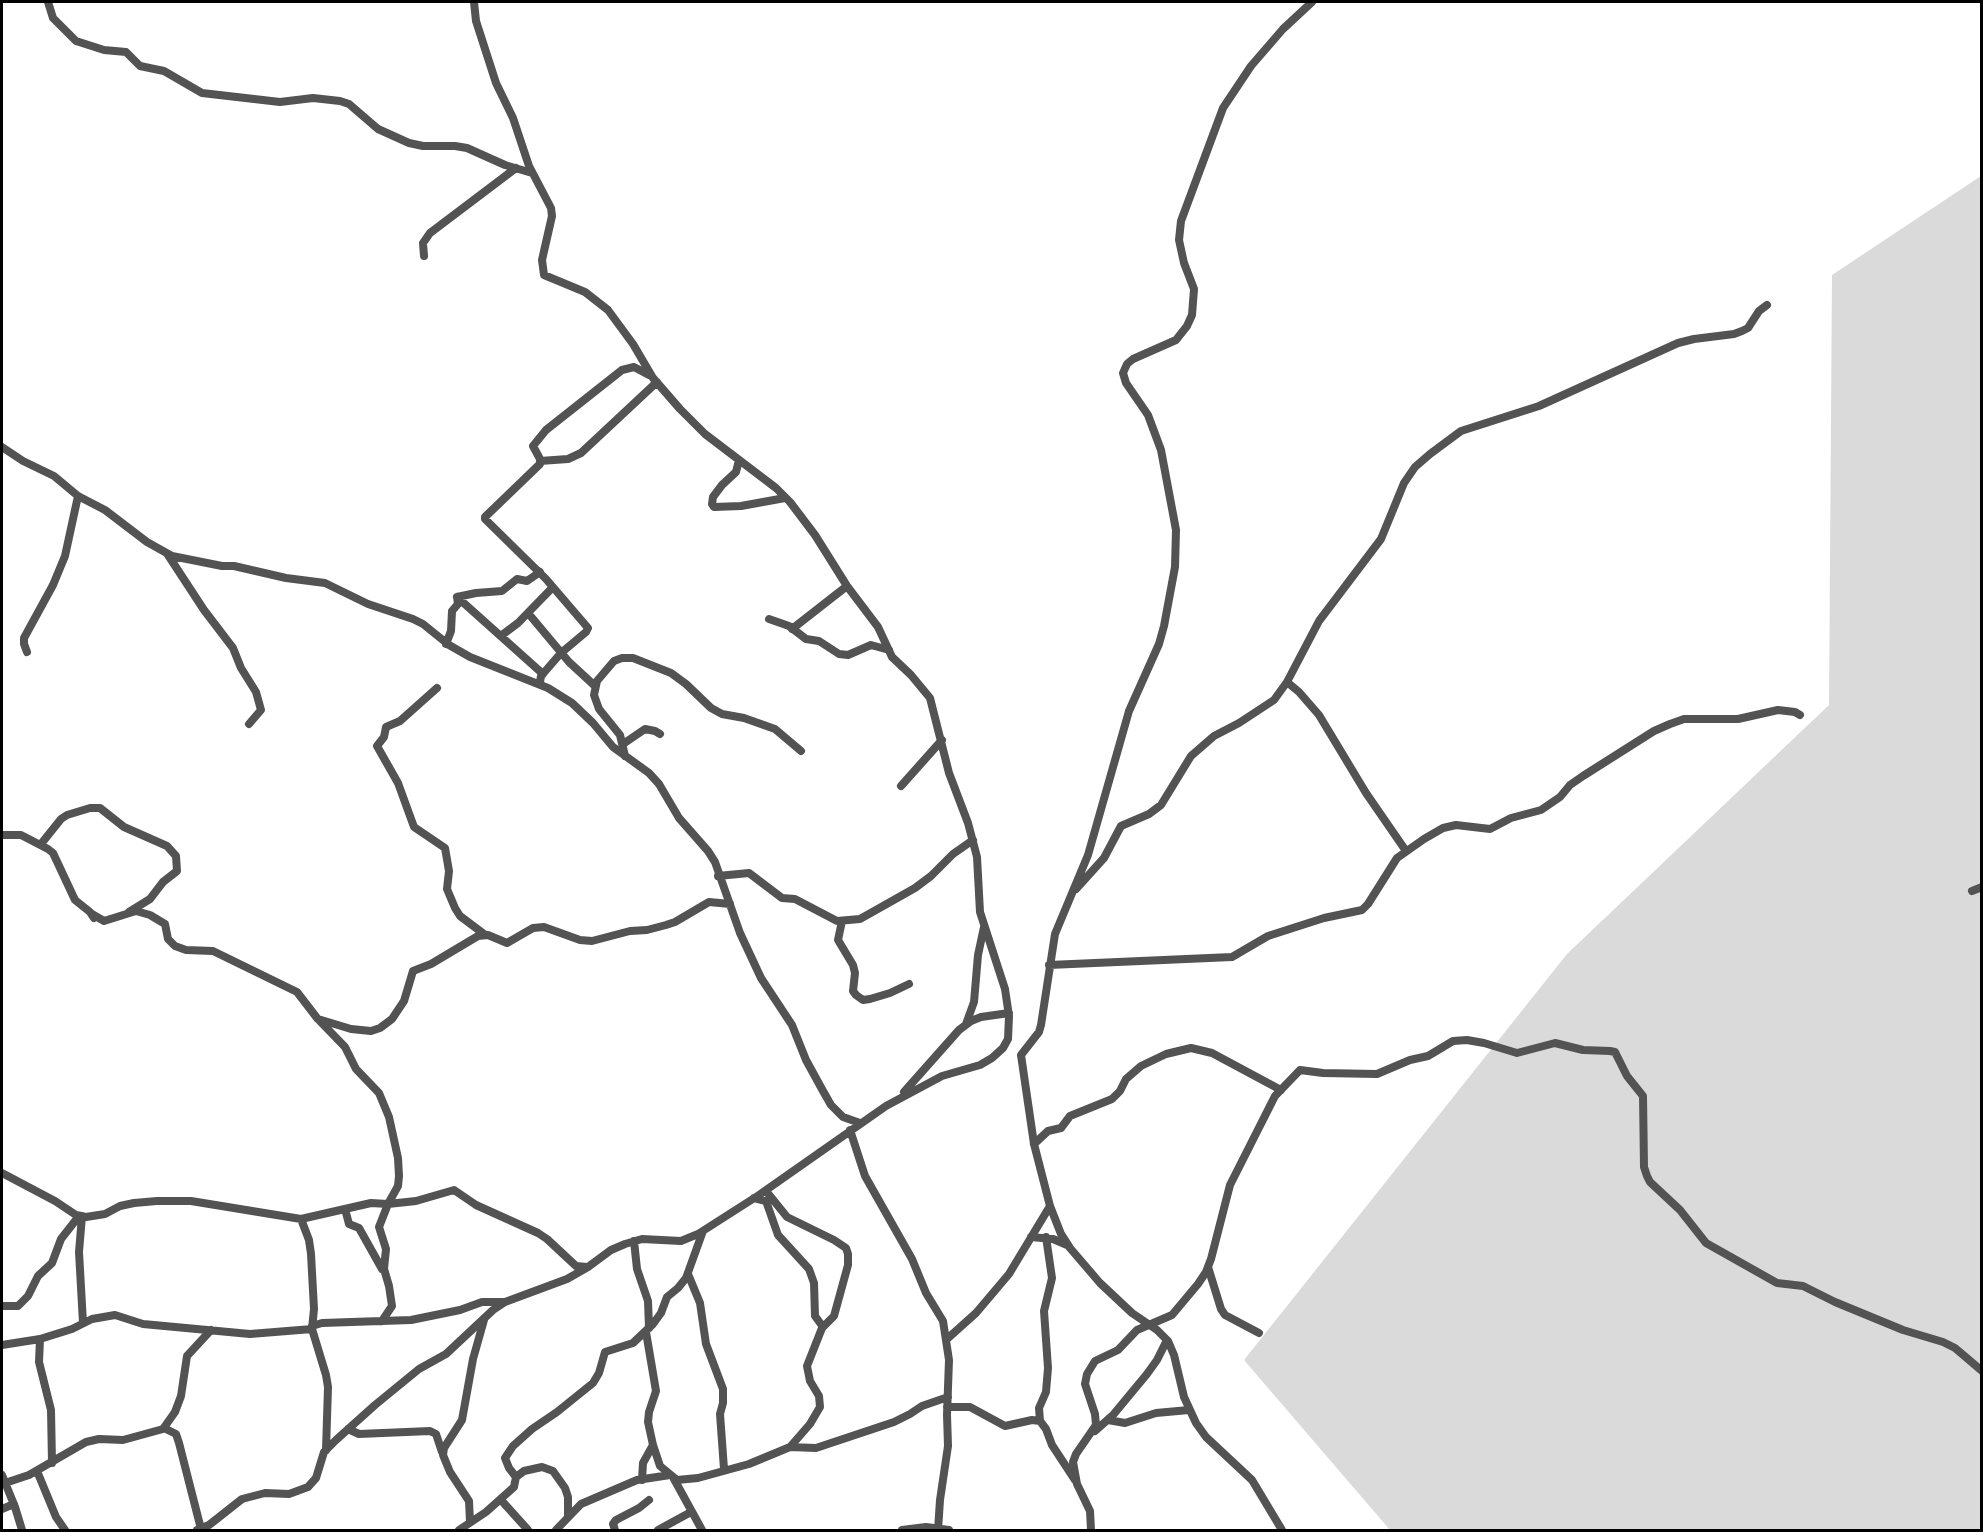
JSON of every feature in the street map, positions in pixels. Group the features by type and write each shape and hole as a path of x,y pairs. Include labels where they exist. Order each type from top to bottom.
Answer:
{"street":[{"path":"40,2 76,41 104,50 126,52 140,66 164,71 202,93 280,102 313,98 340,101 349,104 378,129 409,143 467,148 505,165 532,172"},
{"path":"48,2 49,10 55,20"},
{"path":"164,1428 172,1431 179,1443 199,1530 242,1500 265,1493 290,1494 308,1487 316,1478 326,1450 419,1369 446,1354 505,1302 558,1282 588,1267 611,1250 642,1239 681,1241 704,1230 766,1191 860,1123 942,1076 980,1065 992,1058 1006,1044 1009,1013 1001,972 984,927 978,901 979,864 973,840 949,773 930,698 896,661 878,627 847,586 810,527 776,488 705,434 655,380 628,336 608,310 585,292 544,275 542,260 552,216 551,208 532,172 513,118 496,83 476,21 474,2"},
{"path":"1282,1530 1258,1488 1206,1437 1189,1410 1174,1355 1167,1340 1132,1313 1100,1283 1067,1245 1050,1206 1034,1144 1021,1055 1039,1032 1055,934 1090,848 1129,711 1161,635 1174,567 1176,530 1161,450 1148,415 1126,383 1123,373 1127,363 1176,340 1187,326 1192,315 1194,288 1179,240 1181,221 1223,108 1251,66 1283,29 1312,2"},
{"path":"424,256 423,243 430,233 516,168"},
{"path":"1073,892 1104,858 1121,826 1161,806 1191,756 1214,736 1274,700 1287,682 1319,621 1381,539 1404,483 1415,467 1445,441 1461,431 1539,406 1678,343 1742,331 1748,328 1759,311 1767,305"},
{"path":"540,461 533,448 537,439 600,386 628,367 639,369 655,380"},
{"path":"541,686 540,679 543,674 588,628 540,572 484,518 530,474 540,461 568,459 581,453 655,380"},
{"path":"2,447 23,461 54,476 78,496 105,510 167,554 270,575 325,583 368,604 413,619 423,624 446,644 470,657 541,686 572,703 593,723 607,741 649,773 659,784 679,818 708,851 715,862 718,876 740,933 761,978 792,1025 806,1060 823,1091 831,1105 843,1118 860,1123"},
{"path":"739,460 736,472 713,497 712,504 715,508 785,498"},
{"path":"27,652 24,638 53,585 65,556 78,496"},
{"path":"167,554 204,610 233,648 241,669 256,692 261,710 249,724"},
{"path":"457,597 476,592 502,591 517,579 527,581 540,572"},
{"path":"792,629 847,586"},
{"path":"502,635 553,587"},
{"path":"446,644 451,631 453,609 458,604 457,597"},
{"path":"457,597 543,674"},
{"path":"528,613 561,654 595,686"},
{"path":"769,619 783,623 806,639 819,641 838,654 845,655 871,645 889,650"},
{"path":"625,756 620,735 596,702 595,686 604,671 614,661 622,658 633,658 671,673 711,708 722,714 744,718 774,729 801,751"},
{"path":"1287,682 1299,692 1318,715 1366,793 1406,851"},
{"path":"437,688 400,721 386,727 384,737 377,746 398,783 414,827 445,848 449,871 447,889 455,908 460,916 484,934 507,943 533,928 544,927 580,940 591,941 666,925 709,902 730,904"},
{"path":"1050,965 1232,957 1277,933 1323,918 1362,909 1368,904 1397,858 1443,828 1469,825 1491,829 1511,818 1541,810 1560,797 1570,785 1654,730 1684,719 1738,718 1778,710 1795,712 1800,715"},
{"path":"623,744 645,729 655,730 660,734"},
{"path":"901,786 942,740"},
{"path":"41,844 67,815 90,808 100,808 124,827 160,842 172,850 178,861 177,871 163,882 150,899 123,915"},
{"path":"2,835 21,835 41,844 53,853 75,900 104,921 136,911 150,915 165,924 168,939 175,946 186,950 213,951 297,992 316,1018 345,1047 356,1069 376,1089 383,1100 398,1158 398,1186 379,1227 386,1249 383,1262 392,1306 382,1321"},
{"path":"718,876 749,873 779,897 795,899 832,919 842,921 860,919 915,888 932,876 953,854 973,840"},
{"path":"1972,891 1982,887"},
{"path":"92,914 98,925"},
{"path":"842,921 838,940 853,966 856,995 863,1000 870,999 909,984"},
{"path":"966,1025 974,1002 978,955 984,927"},
{"path":"316,1018 351,1029 370,1031 380,1028 393,1018 404,1001 414,970 431,964 484,934"},
{"path":"899,1099 959,1030 981,1017 1009,1013"},
{"path":"1077,1484 1073,1462 1096,1425 1085,1379 1091,1366 1095,1361 1118,1350 1137,1330 1166,1319 1176,1311 1198,1284 1208,1267 1230,1185 1269,1104 1302,1069 1377,1074 1410,1060 1428,1056 1453,1041 1484,1042 1517,1053 1555,1043 1582,1050 1614,1052 1627,1076 1643,1096 1644,1167 1647,1176 1650,1182 1680,1210 1706,1243 1778,1283 1803,1286 1834,1302 1903,1330 1943,1342 1965,1355 1982,1371"},
{"path":"1034,1144 1046,1132 1061,1128 1070,1116 1112,1099 1126,1079 1141,1066 1166,1054 1191,1048 1212,1053 1281,1090"},
{"path":"850,1130 865,1176 912,1259 926,1293 943,1321 947,1339 949,1360 948,1446 938,1529"},
{"path":"2,1173 81,1216 93,1217 134,1203 191,1201 301,1219 375,1202 388,1204 455,1191 476,1205 538,1233 576,1266 588,1267"},
{"path":"556,1530 581,1504 642,1480 672,1477 698,1478 749,1464 790,1447 810,1424 820,1407 819,1396 807,1373 807,1366 823,1327 831,1321 840,1297 848,1265 847,1251 834,1240 787,1217 766,1191"},
{"path":"754,1198 766,1201 778,1235 809,1269 814,1283 815,1316 823,1327"},
{"path":"947,1339 994,1293 1009,1274 1050,1206"},
{"path":"345,1209 349,1224 359,1227 386,1276"},
{"path":"3,1306 18,1306 28,1296 38,1276 52,1263 61,1239 81,1216"},
{"path":"81,1216 79,1252 83,1323"},
{"path":"301,1219 309,1240 311,1254 314,1309 312,1327 326,1375 328,1407 326,1450"},
{"path":"516,1477 505,1460 506,1454 532,1429 592,1383 599,1373 605,1352 633,1343 647,1330 660,1313 667,1297 678,1288 688,1274 704,1230"},
{"path":"1031,1237 1046,1237 1067,1245"},
{"path":"1046,1237 1052,1278 1044,1311 1048,1377 1046,1392 1040,1404 1040,1421 1090,1510 1091,1530"},
{"path":"634,1242 637,1269 648,1301 647,1330 656,1391 648,1422 653,1445 658,1462 672,1477 685,1497 702,1530"},
{"path":"1208,1267 1225,1315 1259,1334"},
{"path":"688,1274 700,1304 706,1344 723,1389 724,1398 720,1414 724,1469"},
{"path":"2,1345 40,1339 103,1316 115,1315 143,1324 250,1334 312,1327 322,1323 427,1318 470,1308 482,1302 505,1302"},
{"path":"443,1455 446,1443 462,1420 473,1359 484,1319"},
{"path":"5,1484 37,1471 86,1442 99,1439 123,1440 164,1428 176,1412 181,1396 187,1356 211,1330"},
{"path":"40,1339 39,1362 51,1410 52,1463"},
{"path":"1091,1434 1108,1420 1155,1363 1167,1340"},
{"path":"790,1447 813,1449 894,1422 922,1406 948,1397"},
{"path":"947,1407 970,1407 1005,1426 1032,1420 1040,1421"},
{"path":"1108,1420 1125,1423 1156,1413 1189,1410"},
{"path":"348,1430 359,1434 430,1431 436,1434 454,1480 469,1501 470,1522"},
{"path":"642,1480 643,1463 653,1445"},
{"path":"459,1530 501,1500 514,1487 516,1477 524,1471 542,1467 553,1471 565,1488 568,1497 568,1516"},
{"path":"37,1471 56,1517 65,1530"},
{"path":"2,1475 22,1530"},
{"path":"501,1500 528,1530"},
{"path":"615,1530 613,1524 616,1520 649,1500"},
{"path":"2,1509 14,1504"},
{"path":"658,1530 691,1512"},
{"path":"902,1530 926,1527 949,1530"}],"shaded area":[{"path":"1981,176 1981,1530 1390,1530 1244,1360 1567,954 1829,705 1832,275"}]}
